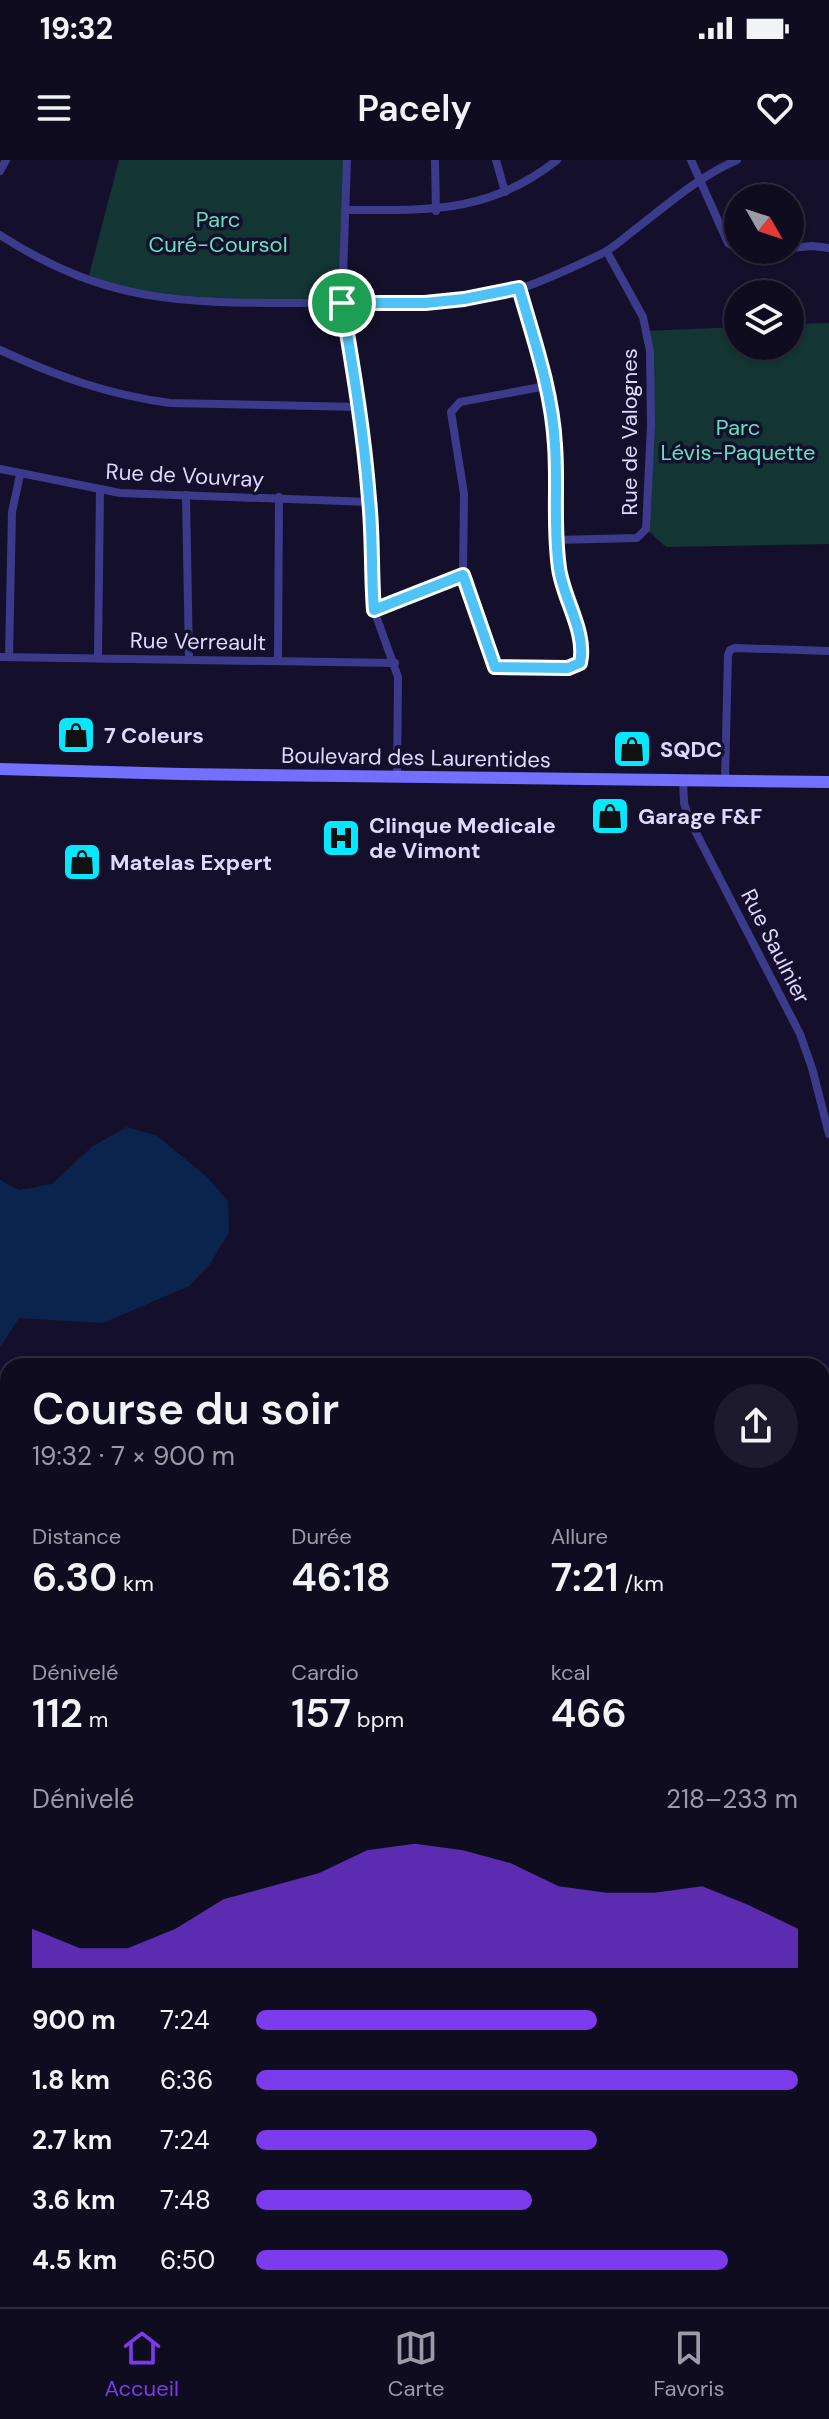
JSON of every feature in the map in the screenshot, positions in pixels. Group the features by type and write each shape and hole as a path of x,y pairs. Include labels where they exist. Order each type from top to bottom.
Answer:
{"main road":[{"name":"Boulevard des Laurentides","path":"1,768 133,773 829,782"}],"street":[{"path":"0,171 6,160"},
{"path":"347,160 342,303 370,502 374,610 395,663 399,686 397,777"},
{"path":"435,160 436,211"},
{"path":"496,160 505,192"},
{"path":"346,210 436,211 505,192 557,160"},
{"path":"691,160 724,234"},
{"path":"0,235 46,263 109,288 155,298 202,303 425,303 519,288 607,252 700,180 737,160"},
{"path":"804,247 829,248"},
{"name":"Rue de Valognes","path":"555,540 637,538 646,529 651,425 650,351 643,317 607,252"},
{"path":"519,288 546,386 555,445 555,540 559,572 583,649 580,663 568,668 495,667 463,575 464,494 451,412 460,402 546,386"},
{"path":"0,350 54,375 140,399 170,403 359,407"},
{"name":"Rue de Vouvray","path":"0,469 120,493 370,502"},
{"path":"4,657 12,512 20,475"},
{"path":"98,657 100,489"},
{"path":"186,495 189,660"},
{"path":"278,660 279,497"},
{"path":"374,610 463,575"},
{"path":"725,780 730,650 829,651"},
{"name":"Rue Verreault","path":"4,657 395,663"},
{"name":"Rue Saulnier","path":"683,780 684,803 689,819 797,1026 812,1068 829,1134"}],"green space":[{"name":"Parc Curé-Coursol","path":"119,160 346,160 342,303 202,303 109,288 89,275"},
{"name":"Parc Lévis-Paquette","path":"829,323 829,544 666,547 646,529 650,351 646,331 724,328 724,360 804,360 804,324"}],"water":[{"path":"127,1127 157,1136 207,1177 228,1201 229,1232 210,1264 189,1286 103,1323 19,1318 0,1347 0,1180 19,1190 52,1184 93,1146"}],"place":[{"name":"7 Coleurs","path":"76,735"},
{"name":"SQDC","path":"632,749"},
{"name":"Garage F&F","path":"610,816"},
{"name":"Clinque Medicale de Vimont","path":"341,838"},
{"name":"Matelas Expert","path":"82,862"}],"route":[{"path":"519,288 546,386 555,445 555,540 559,572 583,649 580,663 568,668 495,667 463,575 374,610 370,502 342,303 425,303 519,288"}]}
